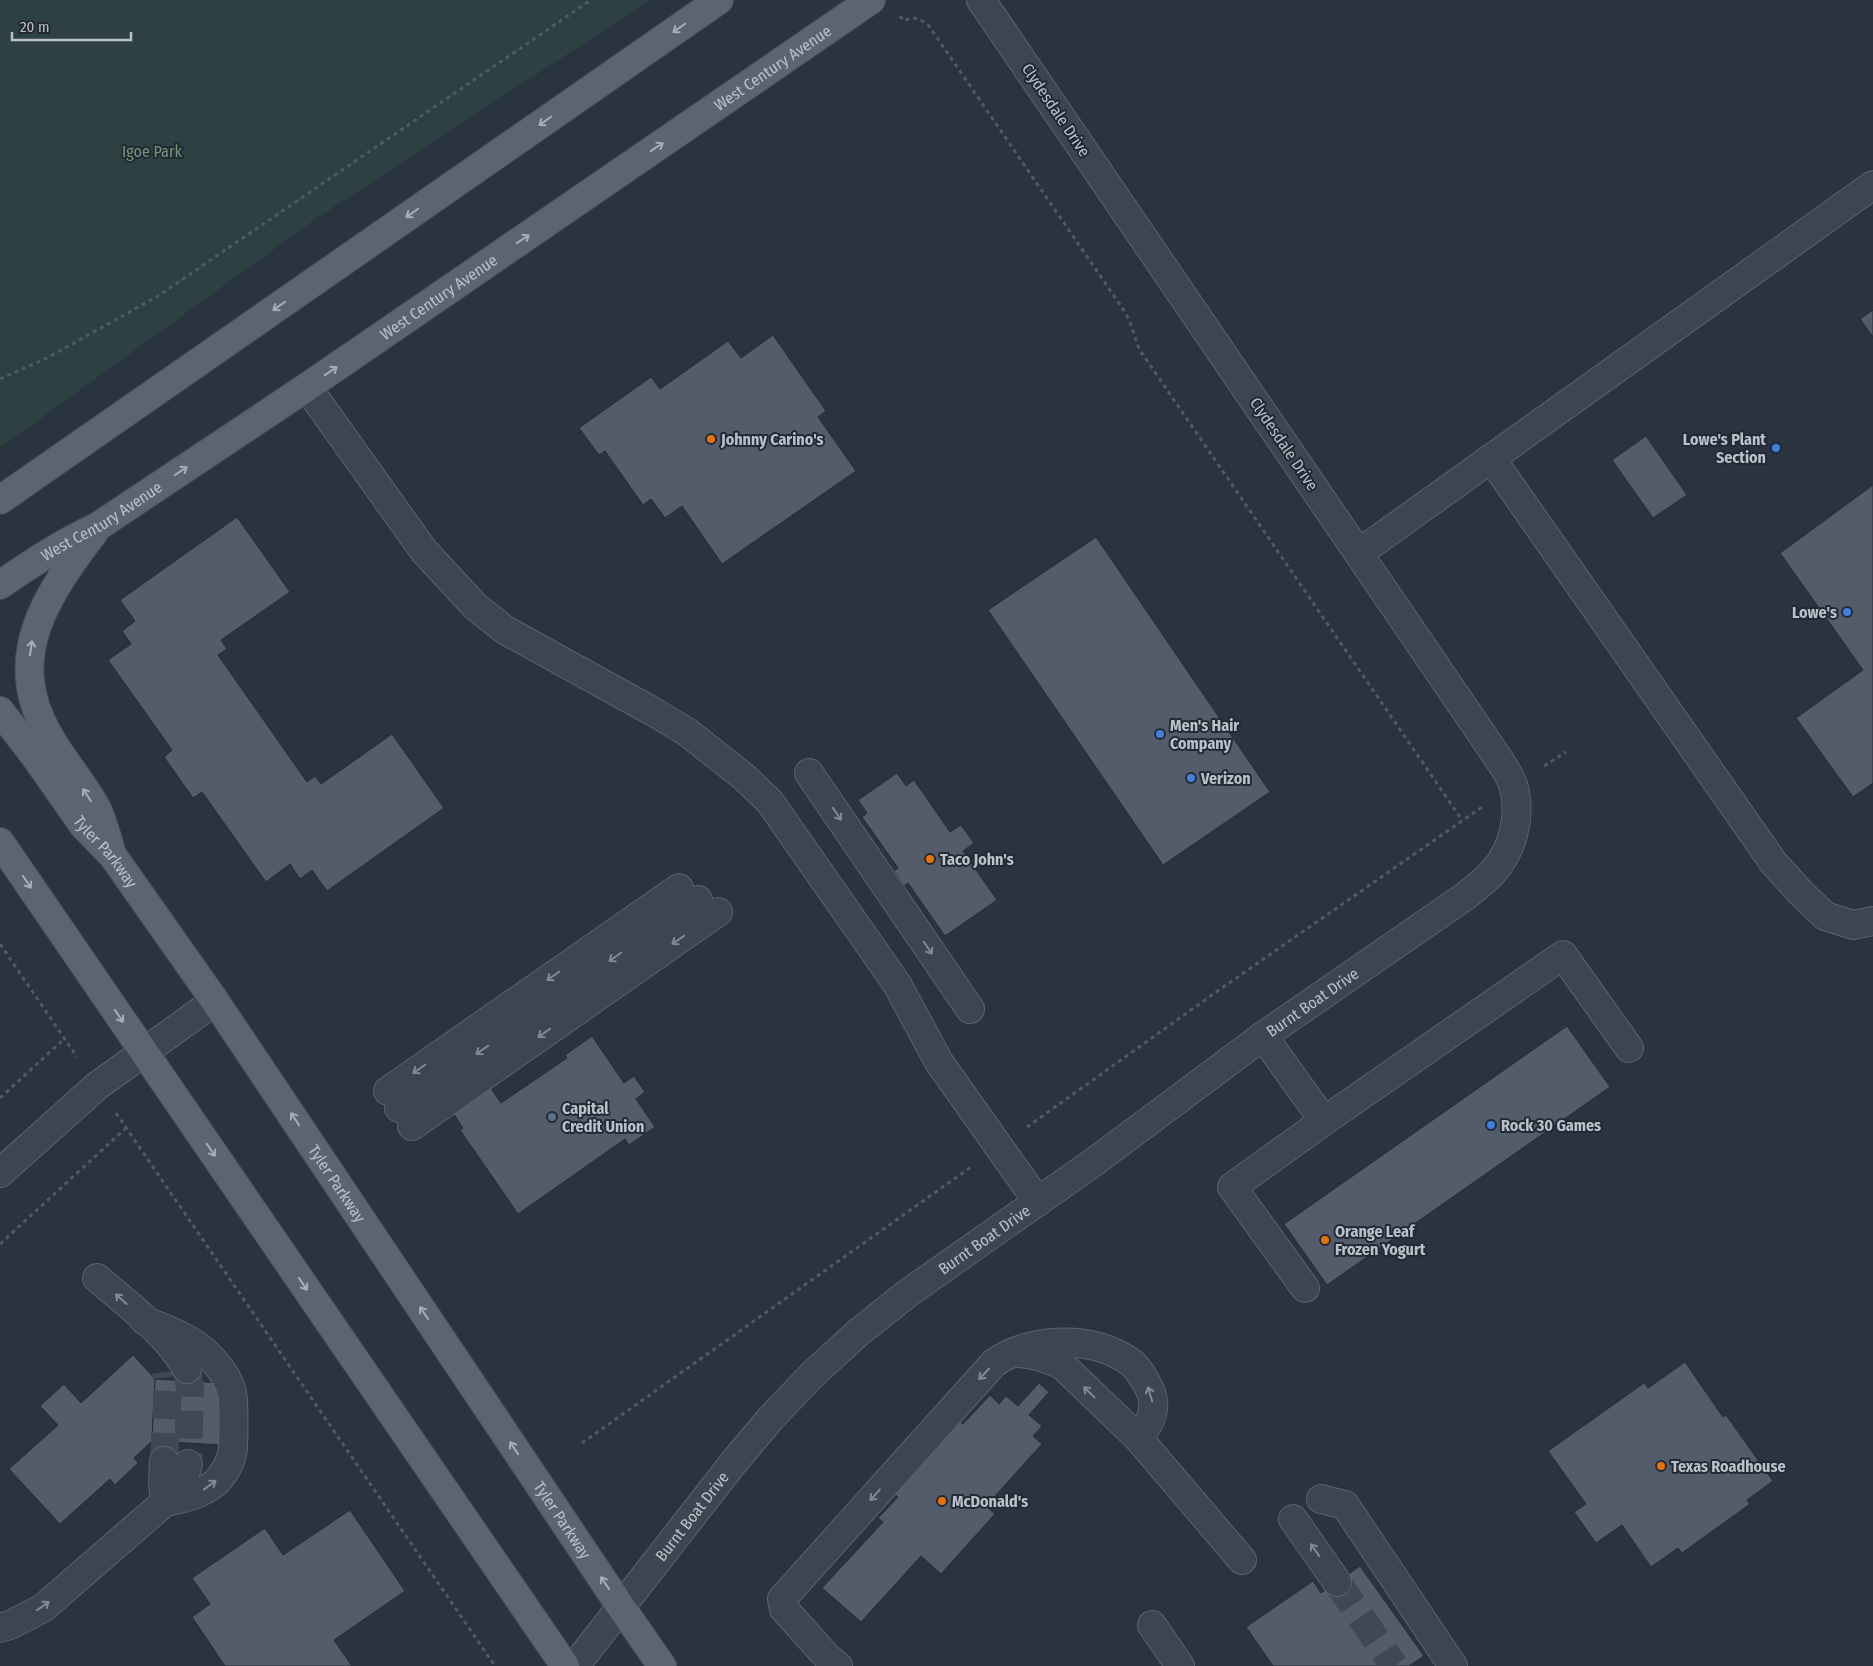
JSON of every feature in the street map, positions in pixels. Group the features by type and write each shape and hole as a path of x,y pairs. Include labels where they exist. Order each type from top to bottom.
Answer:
{"main road":[{"path":"0,500 719,0"},
{"name":"West Century Avenue","path":"0,585 44,554 70,539 97,527 307,387 871,0"},
{"path":"97,527 64,572 45,604 34,632 30,668 31,686 37,712 48,734 98,811 113,856"},
{"name":"Tyler Parkway","path":"0,711 34,755 83,825 113,856 215,1001 662,1666"},
{"path":"0,842 565,1666"}],"street":[{"name":"Clydesdale Drive","path":"981,0 1505,769 1513,786 1516,821 1508,847 1494,871 1468,894"},
{"path":"1359,553 1873,185"},
{"path":"307,387 424,551 476,607 504,630 687,732 744,777 770,802 897,984 939,1062 1038,1202"},
{"path":"1491,458 1773,862 1800,892 1826,916 1853,926 1873,921"},
{"path":"809,773 970,1009"},
{"name":"Burnt Boat Drive","path":"575,1666 734,1462 771,1418 813,1374 859,1332 908,1293 1038,1202 1263,1036 1468,894"},
{"path":"400,1108 698,900 400,1108"},
{"path":"1305,1288 1232,1187 1563,955 1629,1048"},
{"path":"0,1173 97,1086 215,1001"},
{"path":"1263,1036 1324,1121"},
{"path":"0,1628 43,1608 165,1502 181,1499 200,1492 216,1482 226,1469 232,1454 233,1394 228,1380 206,1352 191,1341 144,1320 97,1278"},
{"path":"144,1320 161,1354 177,1371"},
{"path":"838,1666 828,1658 784,1609 782,1599 988,1369 999,1360 1015,1352 1048,1343 1073,1343 1115,1353 1131,1362 1141,1374 1150,1390 1153,1414 1148,1426 1138,1438"},
{"path":"1015,1352 1048,1358 1062,1365 1138,1438 1242,1560"},
{"path":"165,1502 163,1482 176,1462"},
{"path":"1321,1499 1345,1505 1453,1666"},
{"path":"1293,1519 1337,1582"},
{"path":"1152,1626 1180,1666"}],"path":[{"path":"0,379 47,358 158,296 591,0"},
{"path":"899,14 904,21 909,18 917,18 929,26 1126,312 1135,340 1148,363 1462,820"},
{"path":"582,1443 1462,820 1566,752"},
{"path":"0,944 495,1666"},
{"path":"0,1098 64,1039"},
{"path":"0,1244 126,1128"}],"green space":[{"name":"Igoe Park","path":"0,0 650,0 317,218 0,448"}],"building":[{"path":"1873,310 1873,337 1860,319"},
{"name":"Johnny Carino's","path":"773,335 826,411 818,417 856,471 722,564 682,506 665,518 651,499 643,505 605,451 599,455 579,428 651,377 660,389 728,341 741,358"},
{"path":"1646,436 1687,495 1653,518 1612,460"},
{"name":"Lowe's","path":"1873,485 1873,783 1853,797 1796,718 1863,670 1780,553"},
{"path":"237,517 290,592 221,640 227,649 218,655 307,782 315,776 321,784 392,734 444,808 327,891 312,870 300,879 290,864 266,882 202,792 193,798 164,757 172,750 108,660 131,644 122,631 135,621 120,600"},
{"path":"1096,537 1270,792 1163,865 988,610"},
{"name":"Taco John's","path":"897,773 906,786 914,780 950,832 961,825 974,843 963,851 997,900 945,936 908,883 904,886 894,871 898,868 862,817 867,813 858,800"},
{"path":"1567,1026 1610,1087 1327,1285 1284,1224"},
{"name":"Capital Credit Union","path":"592,1036 624,1083 634,1076 645,1092 636,1099 655,1127 629,1145 625,1139 518,1214 460,1130 463,1128 449,1107 486,1081 501,1103 567,1058 565,1055"},
{"path":"133,1355 155,1379 152,1441 134,1458 138,1463 115,1485 110,1479 60,1524 9,1469 58,1425 40,1406 64,1384 81,1403"},
{"name":"Texas Roadhouse","path":"1685,1362 1723,1417 1726,1415 1773,1481 1747,1500 1750,1504 1682,1553 1678,1548 1651,1567 1622,1525 1596,1543 1574,1512 1586,1504 1548,1451 1644,1383 1648,1388"},
{"path":"155,1379 223,1383 220,1445 152,1441"},
{"name":"McDonald's","path":"1039,1383 1049,1392 1029,1415 1042,1426 1033,1436 1042,1444 986,1506 995,1514 941,1574 921,1556 861,1622 822,1588 883,1522 878,1518 898,1497 892,1492 958,1420 963,1424 990,1395 999,1404 1006,1396 1018,1406"},
{"path":"350,1510 405,1591 334,1640 352,1666 225,1666 192,1617 210,1604 192,1578 265,1528 283,1555"},
{"path":"1360,1566 1424,1656 1409,1666 1273,1666 1246,1627 1313,1581 1321,1593"}],"tunnel":[{"path":"187,1369 190,1387 188,1464"},
{"path":"164,1461 168,1390 166,1372"},
{"path":"1337,1582 1394,1666"}],"place":[{"name":"Johnny Carino's","path":"711,439"},
{"name":"Lowe's Plant Section","path":"1776,448"},
{"name":"Lowe's","path":"1847,612"},
{"name":"Men's Hair Company","path":"1160,734"},
{"name":"Verizon","path":"1191,778"},
{"name":"Taco John's","path":"930,859"},
{"name":"Capital Credit Union","path":"552,1117"},
{"name":"Rock 30 Games","path":"1491,1125"},
{"name":"Orange Leaf Frozen Yogurt","path":"1325,1240"},
{"name":"Texas Roadhouse","path":"1661,1466"},
{"name":"McDonald's","path":"942,1501"}]}
